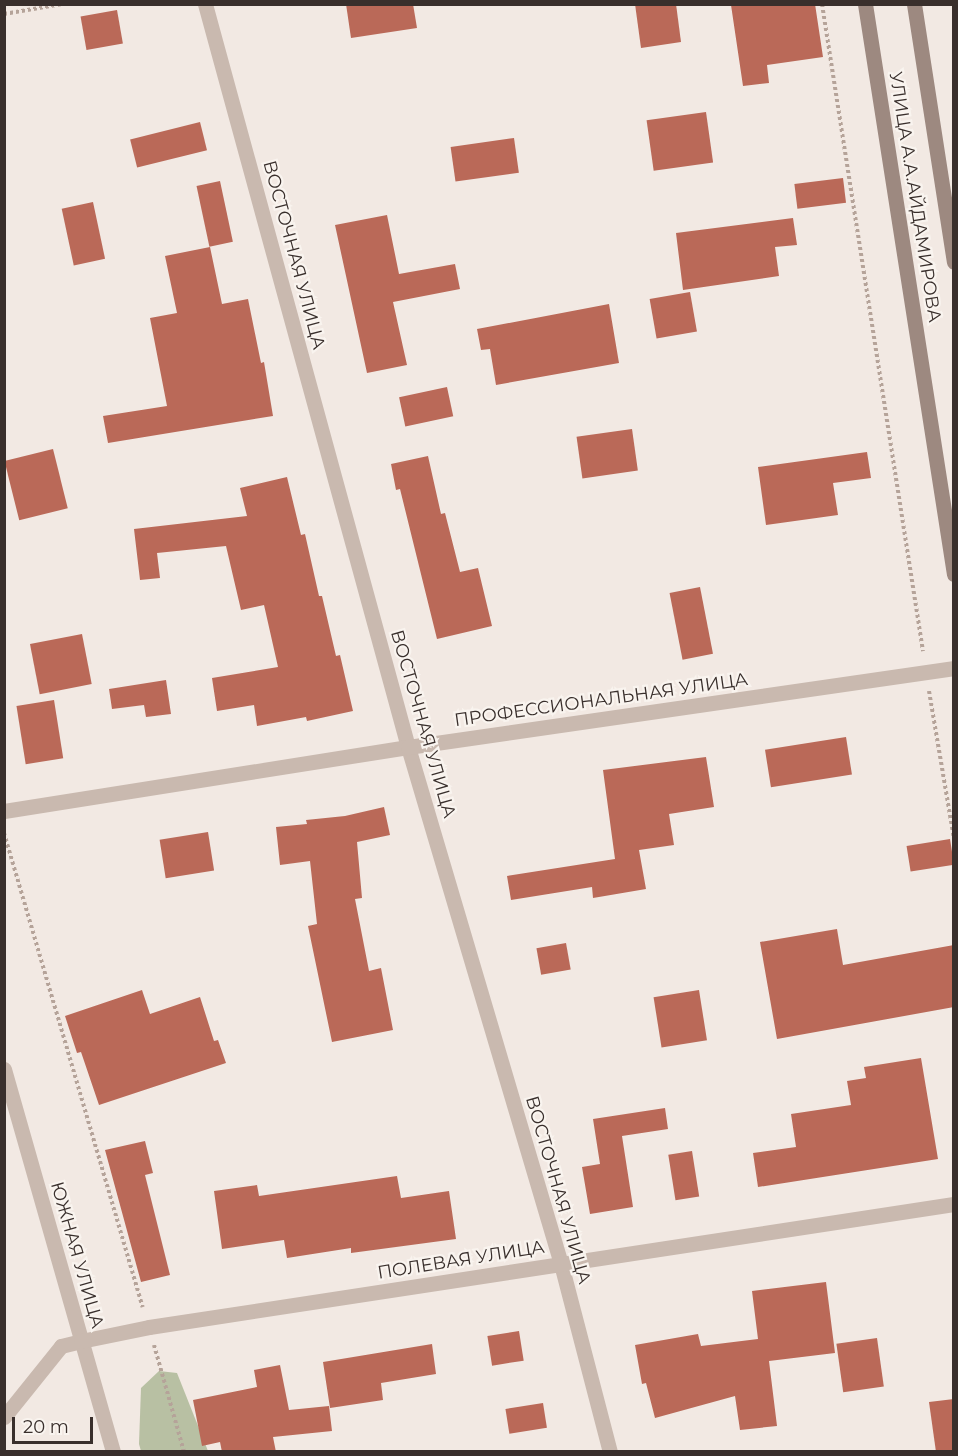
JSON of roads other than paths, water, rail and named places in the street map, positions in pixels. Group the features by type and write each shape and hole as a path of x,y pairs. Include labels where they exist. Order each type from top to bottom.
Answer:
{"main road":[{"name":"УЛИЦА А.А.АЙДАМИРОВА","path":"865,4 954,574"},
{"name":"УЛИЦА А.А.АЙДАМИРОВА","path":"914,4 954,262"}],"street":[{"name":"ВОСТОЧНАЯ УЛИЦА","path":"205,4 408,747 561,1264 610,1452"},
{"name":"ПРОФЕССИОНАЛЬНАЯ УЛИЦА","path":"4,811 408,747 954,668"},
{"name":"ЮЖНАЯ УЛИЦА","path":"4,1069 113,1452"},
{"name":"ПОЛЕВАЯ УЛИЦА","path":"4,1418 61,1346 81,1341 148,1327 954,1204"}]}
